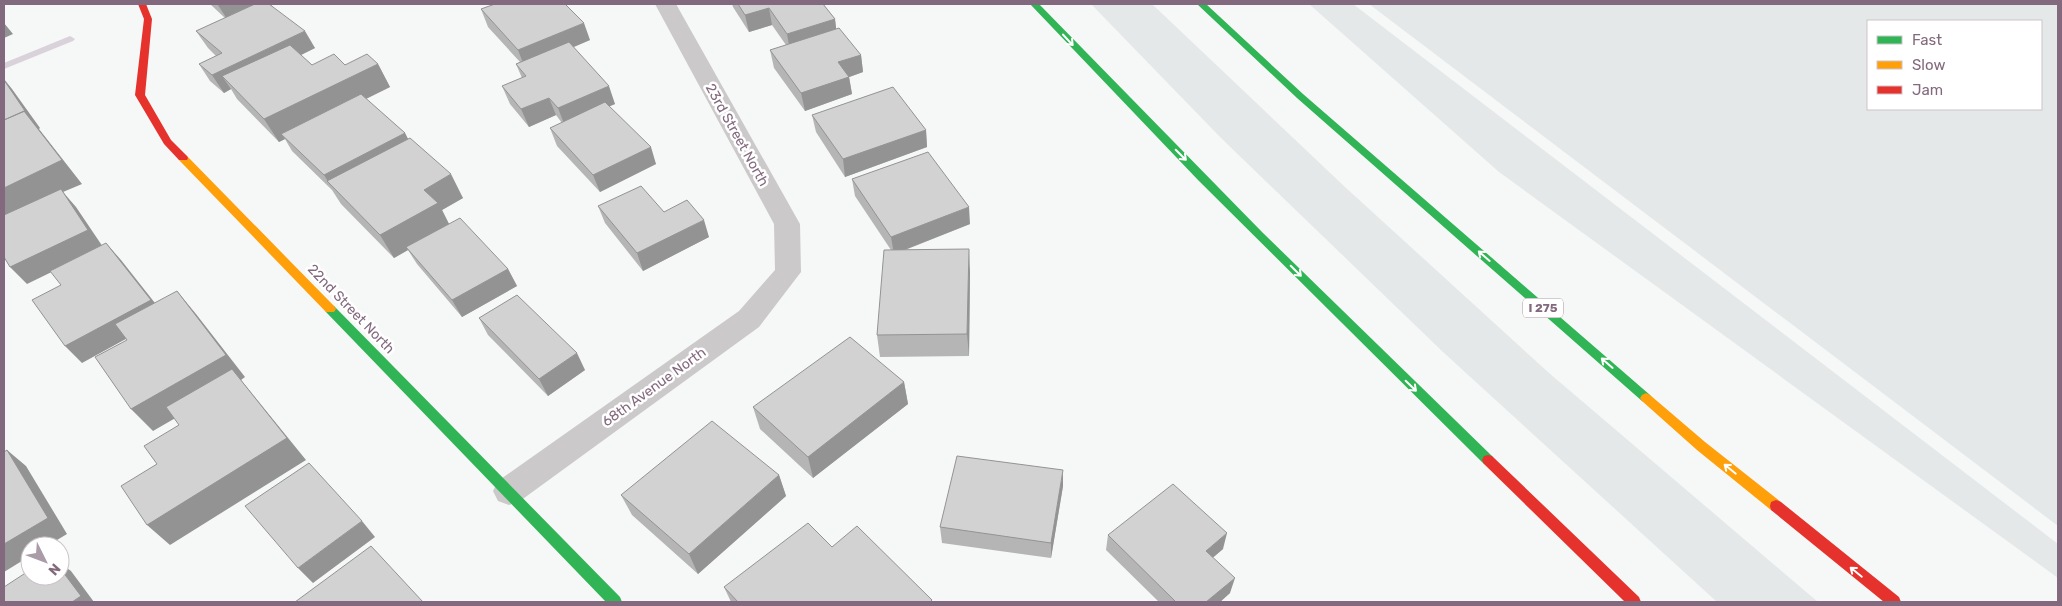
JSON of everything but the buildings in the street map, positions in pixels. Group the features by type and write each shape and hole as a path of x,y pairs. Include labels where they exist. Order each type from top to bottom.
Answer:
{"main road":[{"name":"22nd Street North","path":"142,4 148,19 140,95 167,142 616,602"},
{"path":"1034,4 1083,56 1383,358 1634,602"},
{"name":"I 275","path":"1201,4 1300,96 1701,446 1894,602"}],"street":[{"name":"23rd Street North","path":"665,4 787,224 788,272"},
{"name":"68th Avenue North","path":"509,492 749,320 788,272"}],"shaded area":[{"path":"1091,4 1152,4 1345,187 1549,373 1818,602 1717,602 1443,352 1221,138"},
{"path":"1309,4 1353,4 2058,544 2058,578 1499,172"},
{"path":"1369,4 2058,4 2058,526"}],"waterway":[{"path":"4,66 70,39"}],"traffic: fast":[{"path":"1034,4 1258,235 1488,460"},
{"path":"1201,4 1300,96 1646,398"},
{"path":"330,309 615,602"}],"traffic: slow":[{"path":"183,158 330,309"},
{"path":"1646,398 1701,446 1776,506"}],"traffic: jam":[{"path":"142,4 148,19 140,95 167,142 183,158"},
{"path":"1488,460 1634,602"},
{"path":"1776,506 1894,602"}]}
